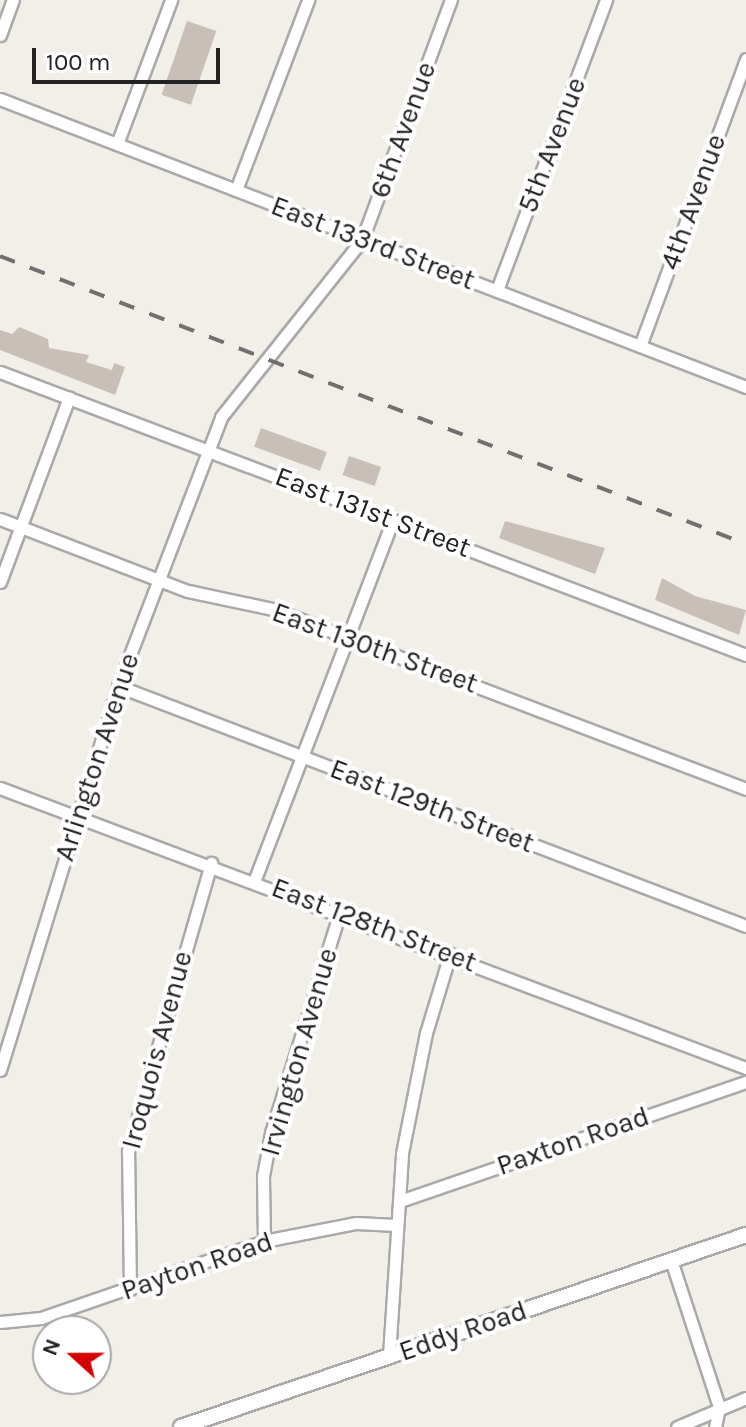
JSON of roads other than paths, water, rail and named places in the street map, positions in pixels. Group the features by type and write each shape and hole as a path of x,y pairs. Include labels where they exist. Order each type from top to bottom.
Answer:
{"street":[{"path":"0,35 13,0"},
{"path":"117,144 171,0"},
{"path":"236,190 308,0"},
{"name":"6th Avenue","path":"208,449 234,395 362,240 451,0"},
{"name":"5th Avenue","path":"497,290 606,0"},
{"name":"4th Avenue","path":"640,346 746,59"},
{"name":"East 133rd Street","path":"0,99 746,387"},
{"name":"East 131st Street","path":"0,372 746,655"},
{"path":"0,582 69,397"},
{"name":"Arlington Avenue","path":"0,1070 118,686 208,449"},
{"name":"East 130th Street","path":"0,519 157,579 348,636 746,789"},
{"path":"255,879 393,520"},
{"name":"East 129th Street","path":"118,686 746,926"},
{"name":"East 128th Street","path":"0,788 79,813 255,879 746,1068"},
{"name":"Iroquois Avenue","path":"130,1289 128,1151 211,863"},
{"name":"Irvington Avenue","path":"264,1241 263,1176 271,1133 340,912"},
{"path":"389,1356 402,1153 426,1033 450,954"},
{"name":"Paxton Road","path":"400,1201 746,1082"},
{"name":"Payton Road","path":"0,1322 41,1318 264,1241 356,1223 396,1225"},
{"name":"Eddy Road","path":"181,1427 746,1235"},
{"path":"671,1260 719,1407 715,1427"},
{"path":"677,1427 746,1398"}],"railway":[{"path":"0,256 746,544"}]}
